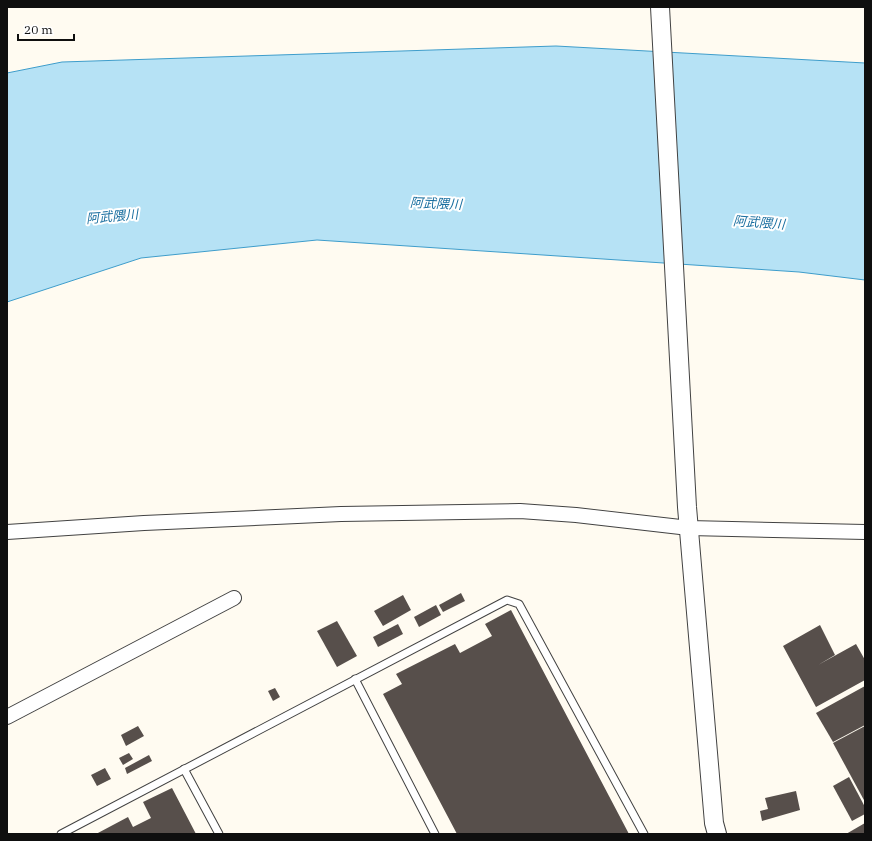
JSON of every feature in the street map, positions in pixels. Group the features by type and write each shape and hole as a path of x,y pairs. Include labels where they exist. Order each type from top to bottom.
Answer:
{"street":[{"path":"660,7 687,507 690,528 714,823 717,834"},
{"path":"7,532 144,523 341,514 520,511 576,515 690,528 865,532"},
{"path":"7,717 234,598"}],"lane":[{"path":"61,834 507,600 519,604 644,834"},
{"path":"355,679 435,834"},
{"path":"184,769 219,834"}],"water":[{"name":"阿武隈川","path":"556,46 865,63 865,280 799,272 317,240 141,258 7,302 7,73 62,62"}],"building":[{"path":"461,593 465,601 443,612 439,605"},
{"path":"403,595 411,610 383,626 374,611"},
{"path":"436,605 441,615 419,627 414,617"},
{"path":"511,610 629,834 457,834 383,694 402,684 396,674 455,644 460,653 492,636 485,624"},
{"path":"337,621 357,656 337,667 317,631"},
{"path":"398,624 403,634 378,647 373,637"},
{"path":"820,625 835,655 818,665 856,644 865,660 865,680 816,707 783,646"},
{"path":"865,686 865,725 833,742 816,713"},
{"path":"275,688 280,697 273,701 268,691"},
{"path":"138,726 144,736 126,746 121,735"},
{"path":"865,726 865,802 833,743"},
{"path":"129,753 133,759 123,765 119,758"},
{"path":"149,755 152,761 127,774 125,768"},
{"path":"105,768 111,779 97,786 91,775"},
{"path":"849,777 865,807 865,814 852,821 833,786"},
{"path":"172,788 196,834 96,834 128,817 133,827 151,818 143,802"},
{"path":"796,791 800,810 762,821 760,811 768,809 765,798"},
{"path":"865,823 865,834 846,834"}]}
